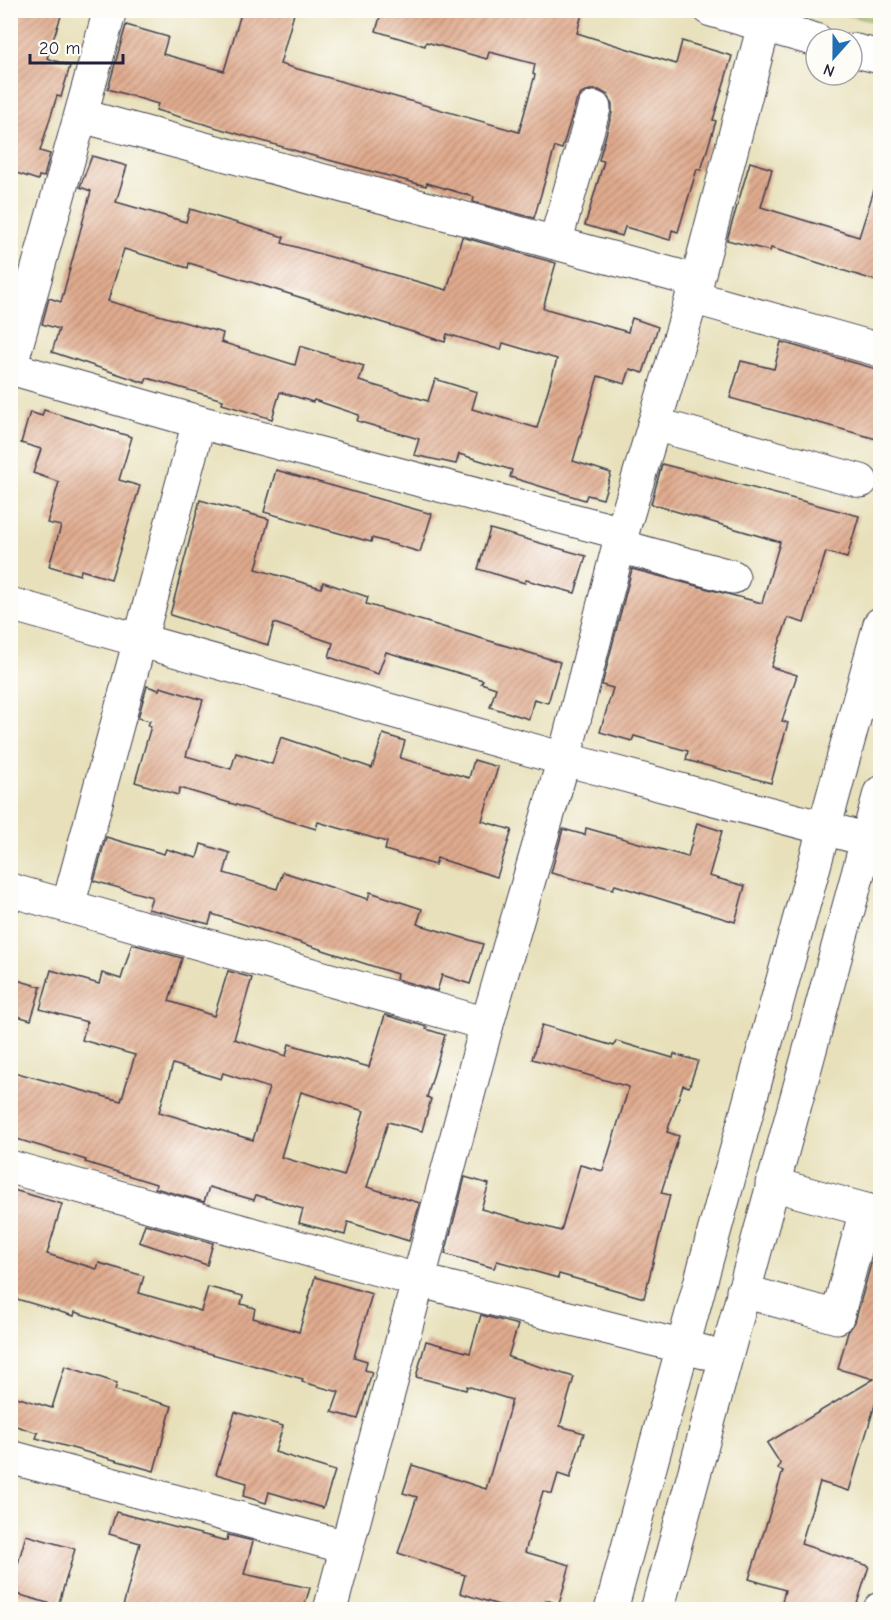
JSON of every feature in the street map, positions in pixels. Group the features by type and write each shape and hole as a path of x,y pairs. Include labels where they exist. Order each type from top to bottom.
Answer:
{"street":[{"path":"110,10 10,368 620,540 734,577"},
{"path":"711,10 804,37"},
{"path":"330,1610 487,1024 564,759 620,540 695,289 764,25"},
{"path":"864,53 880,57"},
{"path":"555,243 594,108"},
{"path":"82,116 555,243 880,350"},
{"path":"68,906 199,422"},
{"path":"654,424 861,482"},
{"path":"10,604 564,759 874,842"},
{"path":"611,1610 880,624"},
{"path":"657,1610 772,1184 874,842 880,793"},
{"path":"10,890 487,1024"},
{"path":"10,1167 417,1280 725,1356"},
{"path":"743,1291 837,1317 873,1212 772,1184"},
{"path":"10,1457 346,1547"}],"green space":[{"path":"835,11 880,11 880,23"}],"building":[{"path":"10,10 63,10 47,58 70,66 61,97 57,96 40,151 50,154 44,177 39,176 38,180 10,171"},
{"path":"242,10 295,10 280,64 519,132 535,75 533,74 535,64 489,52 487,59 426,42 425,46 376,31 382,10 583,10 577,33 676,64 682,41 732,56 701,170 697,169 678,232 672,230 670,240 625,227 622,236 585,225 604,161 599,160 612,113 612,104 608,95 599,90 590,90 581,94 576,102 562,149 555,147 534,218 473,202 474,197 427,183 426,186 310,155 156,110 158,104 108,89 126,25 168,37 163,54 224,71"},
{"path":"92,156 127,166 116,202 186,222 190,209 284,237 282,243 447,290 462,237 556,263 543,308 628,332 632,318 658,327 643,373 630,369 625,384 598,376 573,461 611,473 603,499 587,495 585,500 510,477 512,470 459,454 456,464 414,455 419,439 357,421 359,415 314,400 313,402 280,392 272,419 222,404 223,400 147,378 145,383 52,352 59,329 42,324 49,298 61,302 91,191 80,187","holes":["124,249 188,268 189,263 445,342 447,334 501,350 503,343 557,359 537,428 472,409 477,392 435,379 428,401 359,381 364,366 300,346 295,365 221,342 223,333 108,301"]},
{"path":"750,162 772,169 761,207 859,237 875,187 880,188 880,282 771,248 770,251 727,240"},
{"path":"781,342 880,370 880,440 730,398 741,361 774,369"},
{"path":"44,410 132,437 119,480 140,486 111,579 81,570 80,575 49,566 61,526 47,523 59,482 33,473 41,449 21,443 30,412 42,416"},
{"path":"662,464 859,516 847,558 826,552 804,623 788,618 771,667 797,675 782,721 788,723 771,783 686,760 688,751 634,736 632,741 600,732 613,688 602,685 632,569 762,603 780,542 651,504"},
{"path":"276,470 432,514 420,552 372,538 371,542 264,512"},
{"path":"200,500 269,519 256,569 321,588 323,582 368,597 366,604 560,662 548,703 534,699 529,719 490,707 496,688 481,683 483,680 386,652 378,674 329,657 333,643 274,623 268,645 170,615"},
{"path":"490,529 586,556 575,593 526,580 525,583 478,569"},
{"path":"147,686 159,690 160,687 203,700 186,756 231,769 236,753 272,764 281,737 372,768 383,734 405,741 400,758 469,778 474,760 498,767 482,821 512,830 497,877 437,858 435,865 385,850 387,842 318,822 316,829 180,788 178,795 135,782 151,726 148,725 150,721 138,718"},
{"path":"697,823 722,831 709,876 745,886 735,922 615,885 613,889 551,873 563,829 585,835 586,828 688,857"},
{"path":"106,837 164,854 166,849 197,858 201,844 230,853 224,873 277,889 283,872 368,899 370,892 422,909 417,924 483,944 470,984 442,975 437,991 396,979 397,974 212,914 209,924 148,909 152,897 94,881"},
{"path":"132,944 182,958 169,1001 214,1016 228,971 252,978 234,1039 286,1056 289,1044 369,1067 385,1015 427,1027 426,1029 445,1035 427,1097 431,1099 422,1131 388,1122 367,1187 420,1203 409,1241 348,1222 345,1235 299,1223 303,1209 256,1195 254,1200 209,1187 204,1202 155,1188 156,1184 85,1162 86,1160 10,1137 10,1071 121,1101 135,1055 82,1040 87,1022 40,1009 51,970 99,984 102,973 121,979","holes":["173,1064 221,1079 223,1073 269,1088 253,1140 159,1112","301,1092 364,1111 344,1176 281,1157"]},
{"path":"10,978 41,987 31,1020 10,1014"},
{"path":"542,1025 614,1046 616,1041 673,1058 674,1054 698,1061 689,1087 683,1085 667,1132 679,1136 661,1193 670,1195 644,1298 559,1274 558,1278 497,1261 494,1268 445,1254 465,1177 489,1184 481,1209 561,1231 580,1165 603,1171 629,1087 532,1059"},
{"path":"10,1189 62,1204 47,1254 97,1269 99,1263 144,1276 139,1293 201,1311 208,1287 243,1296 241,1304 255,1308 253,1318 299,1332 315,1277 372,1294 354,1357 367,1361 365,1370 372,1372 358,1419 332,1412 339,1392 302,1382 303,1379 190,1348 75,1312 74,1316 10,1297"},
{"path":"145,1224 213,1243 207,1265 139,1242"},
{"path":"877,1242 880,1242 880,1388 849,1491 820,1482 801,1544 869,1566 855,1610 780,1610 785,1590 749,1579 783,1471 778,1469 780,1463 767,1443 874,1379 838,1369 848,1332 855,1322"},
{"path":"481,1315 518,1325 508,1357 574,1377 560,1426 584,1433 570,1478 558,1474 552,1494 543,1491 525,1552 570,1565 559,1604 546,1600 543,1610 515,1610 460,1593 465,1575 398,1553 417,1497 403,1493 412,1465 486,1489 512,1400 467,1386 466,1390 416,1377 426,1341 470,1353"},
{"path":"65,1366 117,1383 115,1390 172,1406 154,1471 36,1438 38,1433 10,1424 10,1395 52,1408"},
{"path":"235,1412 283,1426 275,1452 335,1471 323,1508 269,1492 266,1503 243,1496 247,1483 216,1474"},
{"path":"116,1512 227,1541 228,1535 253,1541 244,1574 310,1588 303,1610 122,1610 140,1543 109,1534"},
{"path":"26,1535 75,1549 58,1606 10,1592"}]}
